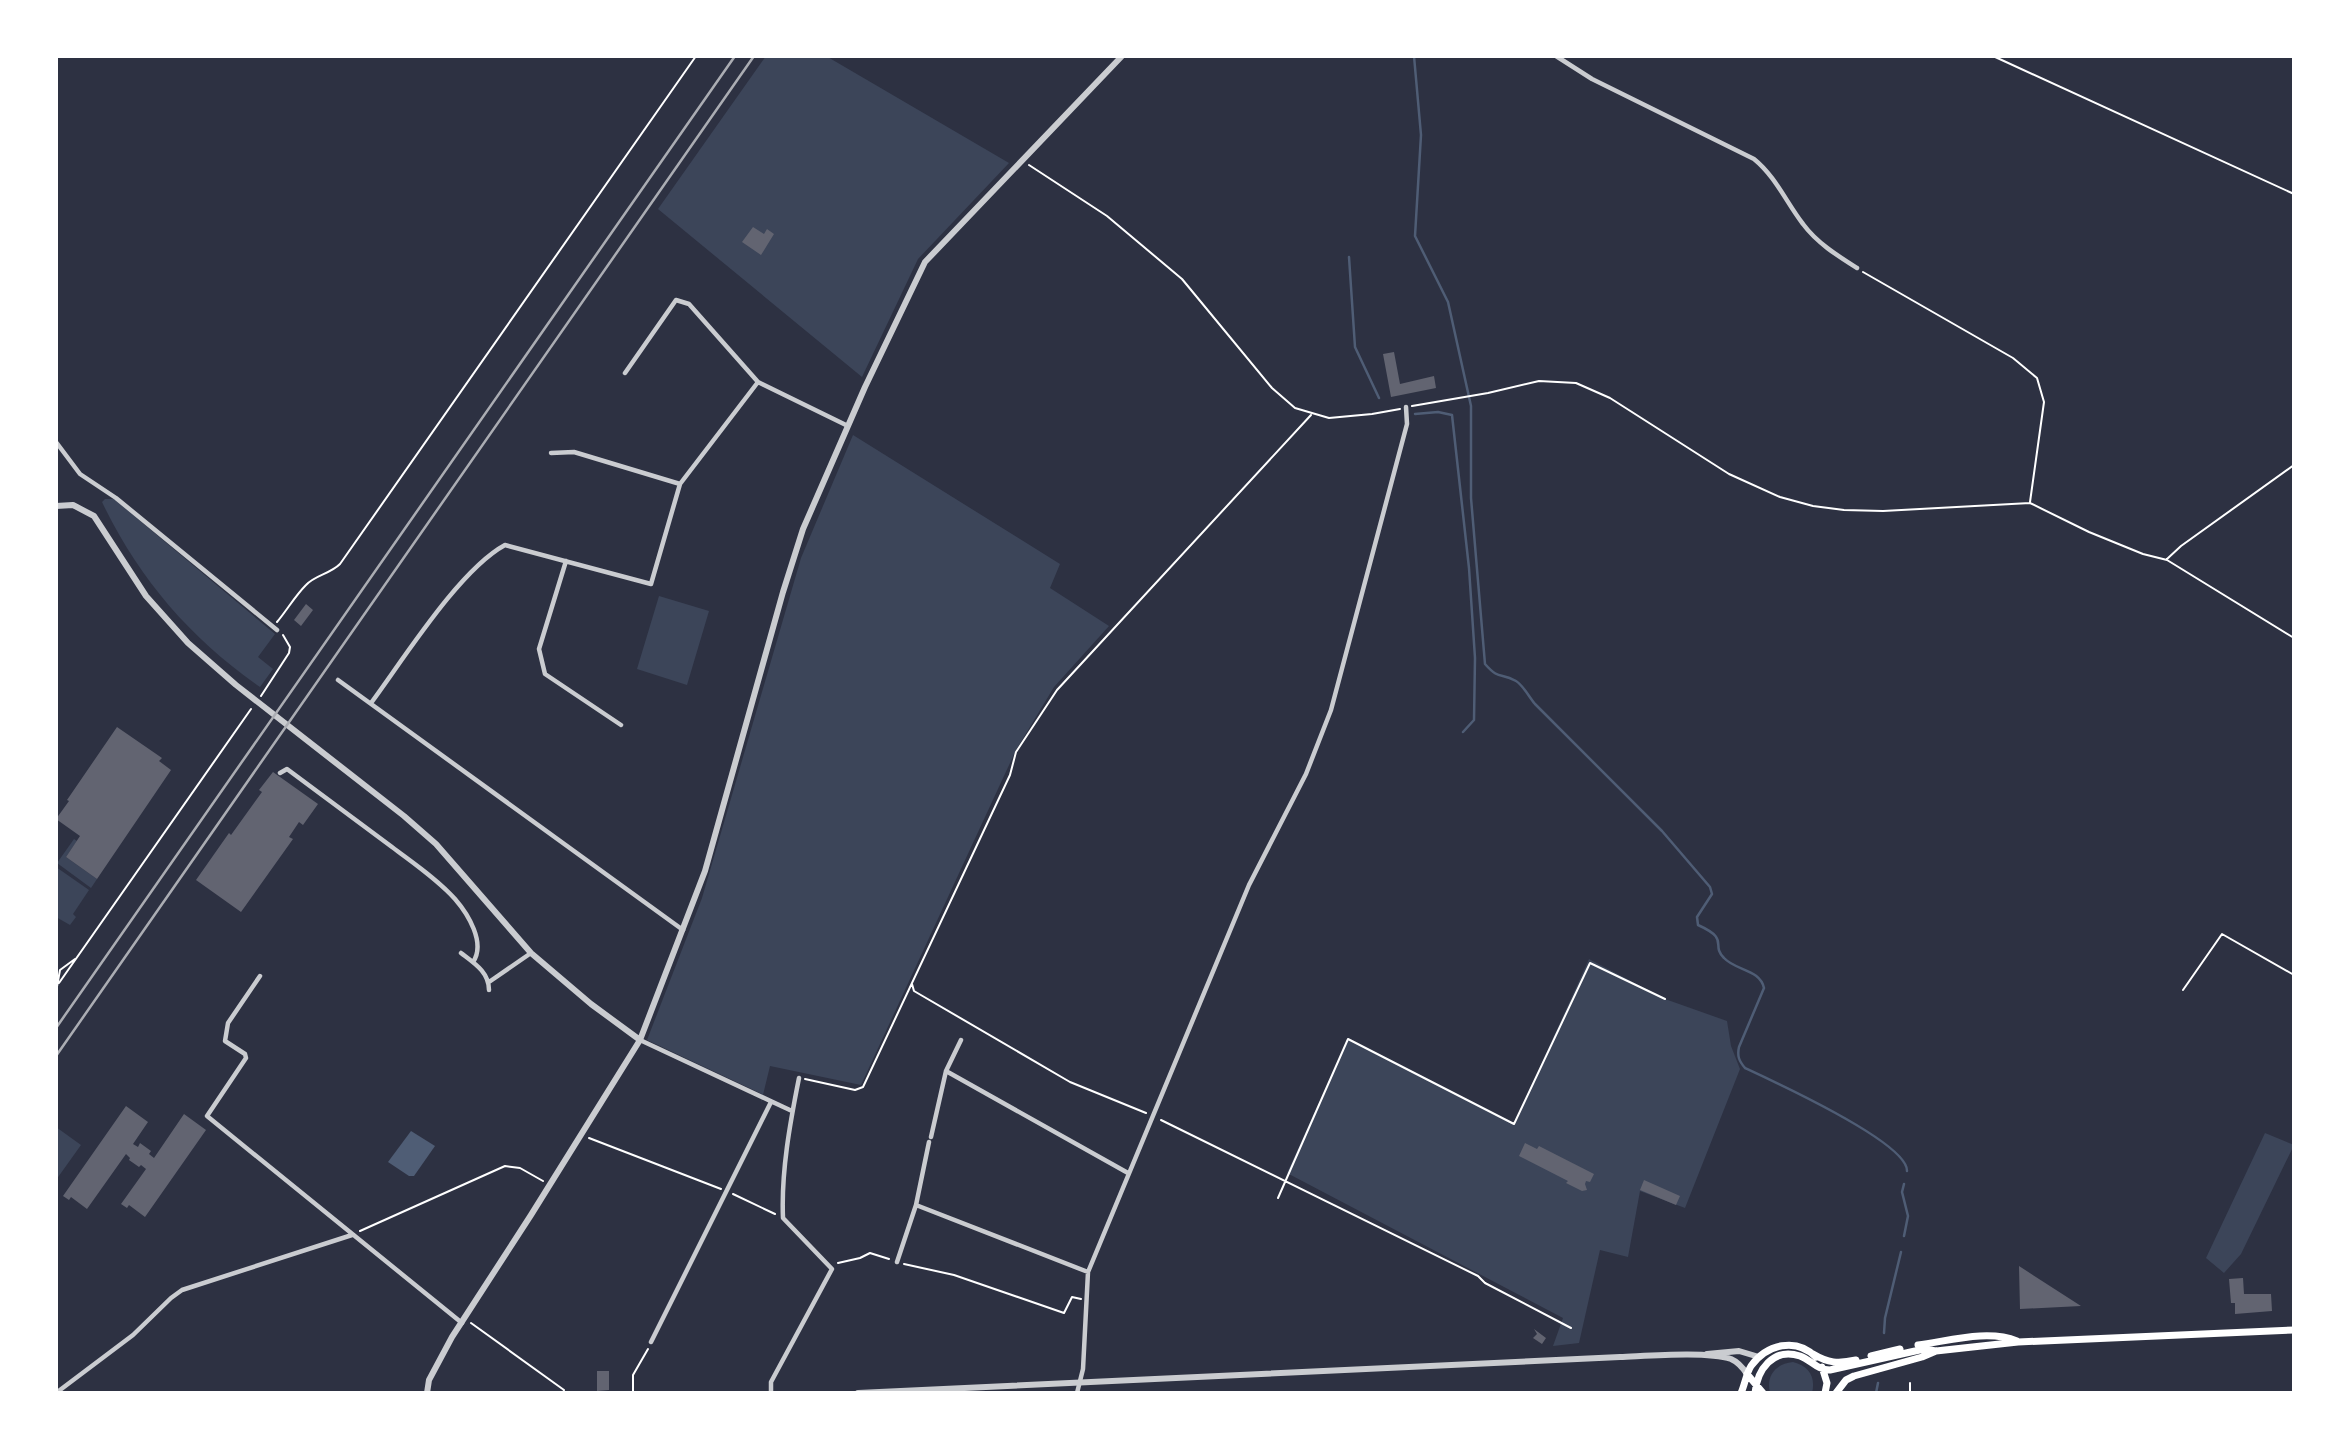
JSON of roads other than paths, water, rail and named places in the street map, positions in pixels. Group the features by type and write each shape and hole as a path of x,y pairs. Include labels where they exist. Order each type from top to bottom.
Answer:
{"main road":[{"path":"1754,1390 1763,1367 1778,1356 1784,1355 1799,1356 1824,1370 1839,1369 1924,1349 2018,1342 2294,1330"},
{"path":"1741,1393 1747,1374 1759,1357 1775,1346 1789,1344 1826,1361 1838,1363 1918,1345 2006,1337 2018,1342"},
{"path":"1836,1393 1846,1380 1854,1376 1923,1357 1936,1350"},
{"path":"1813,1354 1824,1370 1827,1383 1825,1393"},
{"path":"1747,1374 1754,1390 1763,1393"}],"street":[{"path":"427,1393 429,1380 463,1321 582,1135 639,1040 705,871 803,529 925,262 1122,56"},
{"path":"1556,56 1592,79 1754,159 1779,186 1803,225 1831,251 1857,268"},
{"path":"625,373 676,300 689,304 758,382 848,426"},
{"path":"371,704 449,598 492,552 505,545 651,584 680,484 758,382"},
{"path":"1077,1393 1083,1369 1088,1272 1249,885 1321,741 1407,424 1406,407"},
{"path":"56,442 80,474 116,498 277,630"},
{"path":"551,453 574,452 680,484"},
{"path":"56,506 74,505 98,520 146,596 188,643 236,685 436,844 531,953 591,1004 639,1040 792,1111"},
{"path":"566,561 538,649 545,674 621,725"},
{"path":"338,680 683,931"},
{"path":"280,772 287,769 424,871 454,898 478,938 473,962"},
{"path":"461,953 484,972 489,982 489,990"},
{"path":"489,982 531,953"},
{"path":"260,976 228,1023 225,1041 245,1054 246,1058 207,1116 352,1235 463,1321"},
{"path":"897,1262 916,1205 946,1071 961,1040"},
{"path":"946,1071 1128,1173"},
{"path":"771,1393 771,1382 832,1269 783,1218 792,1111 799,1078"},
{"path":"652,1342 771,1102"},
{"path":"916,1205 1088,1272"},
{"path":"56,1393 133,1335 171,1297 182,1290 352,1235"},
{"path":"1695,1356 1738,1351 1759,1357"},
{"path":"858,1393 1610,1357 1695,1356 1730,1359 1738,1363 1747,1374"}],"waterway":[{"path":"1414,56 1421,135 1415,236 1448,302 1471,406 1471,498 1485,664 1494,673 1511,678 1521,685 1535,704 1662,831 1710,887 1712,894 1697,917 1698,925 1717,938 1720,953 1724,958 1758,977 1764,988 1739,1047 1739,1058 1745,1068 1864,1130 1901,1159 1907,1171"},
{"path":"1349,257 1355,347 1379,398"},
{"path":"1415,414 1438,412 1452,415 1469,568 1475,658 1474,720 1463,732"},
{"path":"1904,1184 1902,1192 1908,1216 1904,1236"},
{"path":"1884,1333 1885,1318 1901,1252"},
{"path":"1876,1393 1878,1383"}],"railway":[{"path":"56,1028 735,56"},
{"path":"56,1056 754,56"}]}
